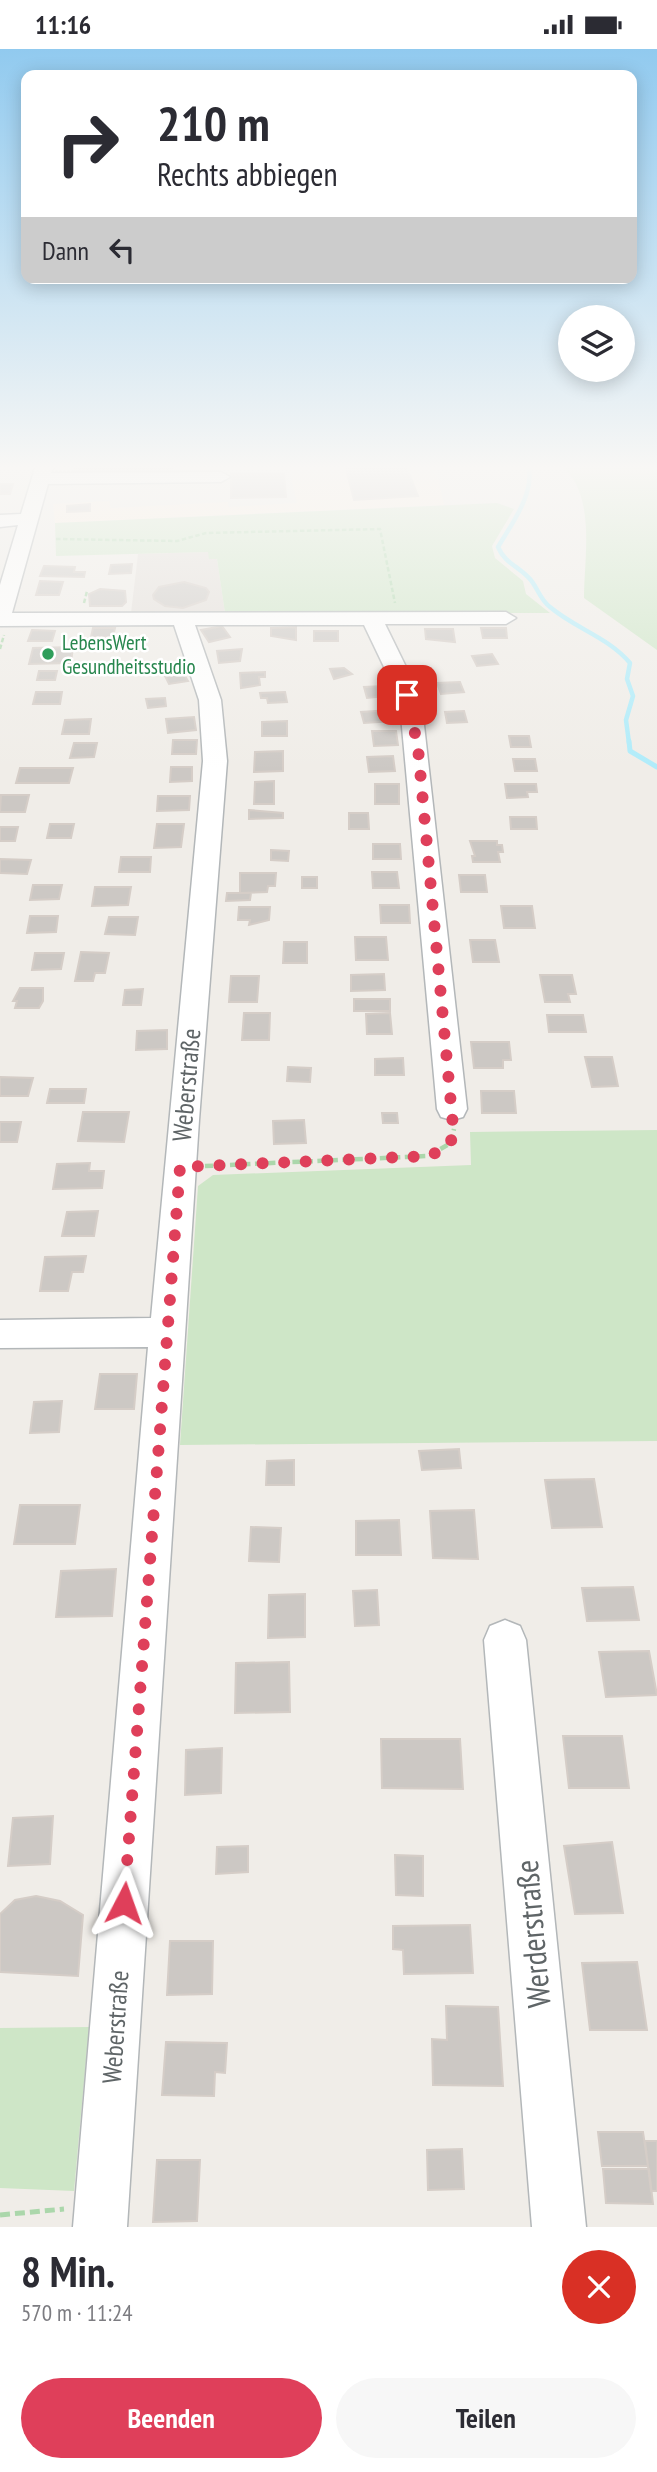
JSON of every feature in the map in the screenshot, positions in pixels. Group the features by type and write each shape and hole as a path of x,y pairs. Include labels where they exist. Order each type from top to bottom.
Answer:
{"street":[{"path":"5,582 0,619 506,618"},
{"name":"Weberstraße","path":"101,2216 180,1167 216,741 206,684 182,626 182,618"},
{"path":"372,619 397,671 412,716 453,1109"},
{"path":"0,1334 169,1332"},
{"name":"Werderstraße","path":"505,1640 559,2227"}],"path":[{"path":"388,567 398,619"},
{"path":"180,1167 428,1156 443,1150 454,1137 453,1109"},
{"path":"0,2215 101,2216"}],"shaded area":[{"path":"137,567 218,567 225,613 131,613"}],"green space":[{"path":"218,567 506,567 523,581 526,594 550,613 225,613"},
{"path":"585,567 657,567 657,650 584,598"},
{"path":"657,1130 657,1441 180,1445 198,1186 213,1175 471,1165 470,1132"},
{"path":"89,2027 74,2191 0,2188 0,2028"}],"building":[{"path":"44,567 75,567 74,572 85,572 84,577 40,576"},
{"path":"111,567 132,567 131,573 109,574"},
{"path":"40,581 63,582 59,595 36,595"},
{"path":"184,582 206,588 209,592 206,600 183,608 165,606 154,599 153,595 159,587"},
{"path":"100,589 125,591 126,602 122,606 90,606 89,594"},
{"path":"222,626 230,637 209,642 201,630"},
{"path":"296,627 296,640 271,636 271,628"},
{"path":"93,628 115,628 113,637 91,637"},
{"path":"481,628 506,628 507,638 483,638"},
{"path":"425,629 453,629 455,642 426,639"},
{"path":"32,630 55,631 52,641 28,641"},
{"path":"314,631 338,631 338,641 314,641"},
{"path":"73,647 71,663 29,664 33,648"},
{"path":"242,649 240,661 219,663 217,651"},
{"path":"492,654 498,664 477,666 472,656"},
{"path":"344,668 352,674 334,679 330,669"},
{"path":"39,671 57,671 55,680 37,680"},
{"path":"182,671 188,681 169,684 164,674"},
{"path":"265,672 265,677 259,677 260,685 241,688 240,673"},
{"path":"460,682 464,692 441,694 437,683"},
{"path":"384,686 387,696 367,698 364,687"},
{"path":"36,692 62,692 60,704 33,704"},
{"path":"285,692 287,702 268,703 267,698 261,698 260,693"},
{"path":"165,698 166,706 148,708 146,699"},
{"path":"391,710 394,721 364,723 361,712"},
{"path":"464,711 467,722 447,723 445,712"},
{"path":"194,717 196,730 168,733 166,719"},
{"path":"91,719 89,734 62,734 65,720"},
{"path":"287,721 287,736 262,736 262,722"},
{"path":"372,731 396,731 398,745 374,746"},
{"path":"509,736 529,736 531,747 511,747"},
{"path":"173,740 197,740 196,754 172,754"},
{"path":"74,743 97,743 94,757 70,758"},
{"path":"283,751 283,771 254,772 255,752"},
{"path":"393,756 395,771 369,772 367,757"},
{"path":"513,759 535,759 537,771 515,771"},
{"path":"171,767 192,767 192,781 170,782"},
{"path":"20,768 73,768 69,783 16,783"},
{"path":"274,781 274,804 254,804 255,782"},
{"path":"375,784 399,784 399,804 375,804"},
{"path":"505,784 536,784 537,792 527,792 528,797 507,798"},
{"path":"1,795 29,795 25,812 0,812"},
{"path":"158,796 190,796 189,810 157,811"},
{"path":"249,810 283,813 283,818 249,819"},
{"path":"349,813 368,813 369,829 349,829"},
{"path":"510,817 536,817 537,829 511,829"},
{"path":"50,824 74,824 71,838 47,838"},
{"path":"157,824 184,824 181,847 154,848"},
{"path":"0,827 18,827 15,841 0,841"},
{"path":"470,841 497,841 497,845 502,845 503,852 498,852 500,862 473,862 472,856 475,856"},
{"path":"373,844 400,844 401,859 373,859"},
{"path":"271,850 289,851 288,861 271,860"},
{"path":"121,857 151,857 150,872 119,872"},
{"path":"0,859 31,860 27,874 0,873"},
{"path":"372,872 397,872 399,888 373,888"},
{"path":"240,873 276,873 275,886 268,886 267,892 240,893"},
{"path":"459,875 485,875 487,892 461,892"},
{"path":"302,877 317,877 317,888 302,888"},
{"path":"33,885 62,885 59,899 30,900"},
{"path":"95,887 131,887 128,905 92,906"},
{"path":"227,893 251,893 250,900 226,901"},
{"path":"380,905 409,905 410,923 381,923"},
{"path":"501,906 532,906 535,928 504,928"},
{"path":"239,907 270,907 269,920 249,925 250,920 238,920"},
{"path":"30,916 58,916 56,932 27,933"},
{"path":"109,917 138,917 135,935 105,934"},
{"path":"355,937 386,937 388,960 356,960"},
{"path":"470,940 495,940 499,962 473,962"},
{"path":"284,942 307,942 307,963 283,963"},
{"path":"81,952 109,953 105,973 95,973 93,981 75,981"},
{"path":"35,953 64,953 61,969 32,970"},
{"path":"384,974 385,990 351,991 351,975"},
{"path":"540,975 572,975 576,994 568,994 570,1002 545,1002"},
{"path":"231,976 259,976 257,1002 229,1002"},
{"path":"20,988 43,988 43,1001 39,1008 15,1008 17,1001 13,1001"},
{"path":"143,989 141,1005 123,1005 125,990"},
{"path":"354,999 390,999 390,1011 354,1011"},
{"path":"244,1013 270,1013 269,1040 242,1040"},
{"path":"390,1013 392,1034 367,1034 366,1014"},
{"path":"547,1015 583,1015 586,1032 549,1032"},
{"path":"167,1030 167,1049 136,1050 137,1031"},
{"path":"471,1042 509,1042 511,1060 503,1060 503,1068 474,1068"},
{"path":"585,1057 612,1057 618,1086 592,1087"},
{"path":"403,1058 404,1075 375,1075 375,1059"},
{"path":"288,1067 311,1068 310,1082 287,1081"},
{"path":"0,1077 33,1078 28,1096 0,1096"},
{"path":"50,1089 86,1089 84,1103 47,1103"},
{"path":"481,1091 514,1091 516,1113 482,1113"},
{"path":"83,1112 129,1112 124,1142 78,1141"},
{"path":"382,1113 397,1113 398,1123 383,1123"},
{"path":"304,1120 306,1143 274,1144 273,1121"},
{"path":"0,1122 21,1122 17,1142 0,1142"},
{"path":"90,1163 89,1171 104,1171 102,1188 53,1189 57,1164"},
{"path":"98,1211 94,1236 62,1236 67,1212"},
{"path":"86,1256 83,1272 72,1272 68,1291 40,1291 45,1257"},
{"path":"100,1374 137,1374 134,1409 95,1409"},
{"path":"62,1401 59,1432 30,1433 34,1402"},
{"path":"459,1449 461,1468 422,1470 419,1451"},
{"path":"294,1460 294,1485 266,1485 267,1461"},
{"path":"594,1479 602,1527 552,1528 545,1480"},
{"path":"20,1505 80,1505 75,1544 14,1544"},
{"path":"474,1510 478,1559 433,1558 430,1511"},
{"path":"399,1520 401,1555 356,1555 356,1521"},
{"path":"251,1527 281,1528 279,1562 249,1561"},
{"path":"116,1569 112,1616 56,1617 61,1571"},
{"path":"633,1587 639,1620 587,1621 582,1588"},
{"path":"377,1590 379,1625 355,1626 353,1591"},
{"path":"305,1594 305,1637 268,1638 269,1595"},
{"path":"649,1651 657,1695 606,1697 599,1652"},
{"path":"289,1662 290,1712 235,1713 236,1663"},
{"path":"563,1736 622,1736 629,1788 569,1788"},
{"path":"381,1739 460,1739 463,1789 382,1788"},
{"path":"222,1748 221,1793 185,1795 186,1750"},
{"path":"53,1816 50,1864 8,1866 13,1818"},
{"path":"612,1842 623,1913 575,1914 564,1846"},
{"path":"248,1846 248,1872 216,1874 217,1847"},
{"path":"395,1855 423,1856 423,1896 396,1895"},
{"path":"36,1896 60,1901 83,1915 78,1976 0,1972 0,1914 15,1900"},
{"path":"470,1925 473,1973 404,1974 403,1950 393,1949 393,1926"},
{"path":"170,1941 213,1941 212,1994 167,1995"},
{"path":"637,1962 647,2030 590,2030 582,1963"},
{"path":"446,2006 498,2007 503,2086 433,2085 432,2039 447,2040"},
{"path":"166,2042 227,2043 225,2073 215,2072 214,2096 162,2095"},
{"path":"598,2132 643,2132 648,2166 602,2166"},
{"path":"645,2141 657,2141 657,2191 651,2191"},
{"path":"462,2149 464,2189 428,2190 427,2150"},
{"path":"157,2160 200,2160 197,2221 153,2222"},
{"path":"603,2169 649,2169 653,2204 606,2203"}],"waterway":[{"path":"516,567 531,580 546,604 612,646 630,663 627,679 633,696 626,720 629,743"},
{"path":"629,741 630,751 657,767"}],"place":[{"name":"LebensWert Gesundheitsstudio","path":"48,654"}],"route":[{"path":"124,1903 180,1167 428,1156 443,1150 451,1143 455,1134 444,1043 418,748 407,695"}]}
